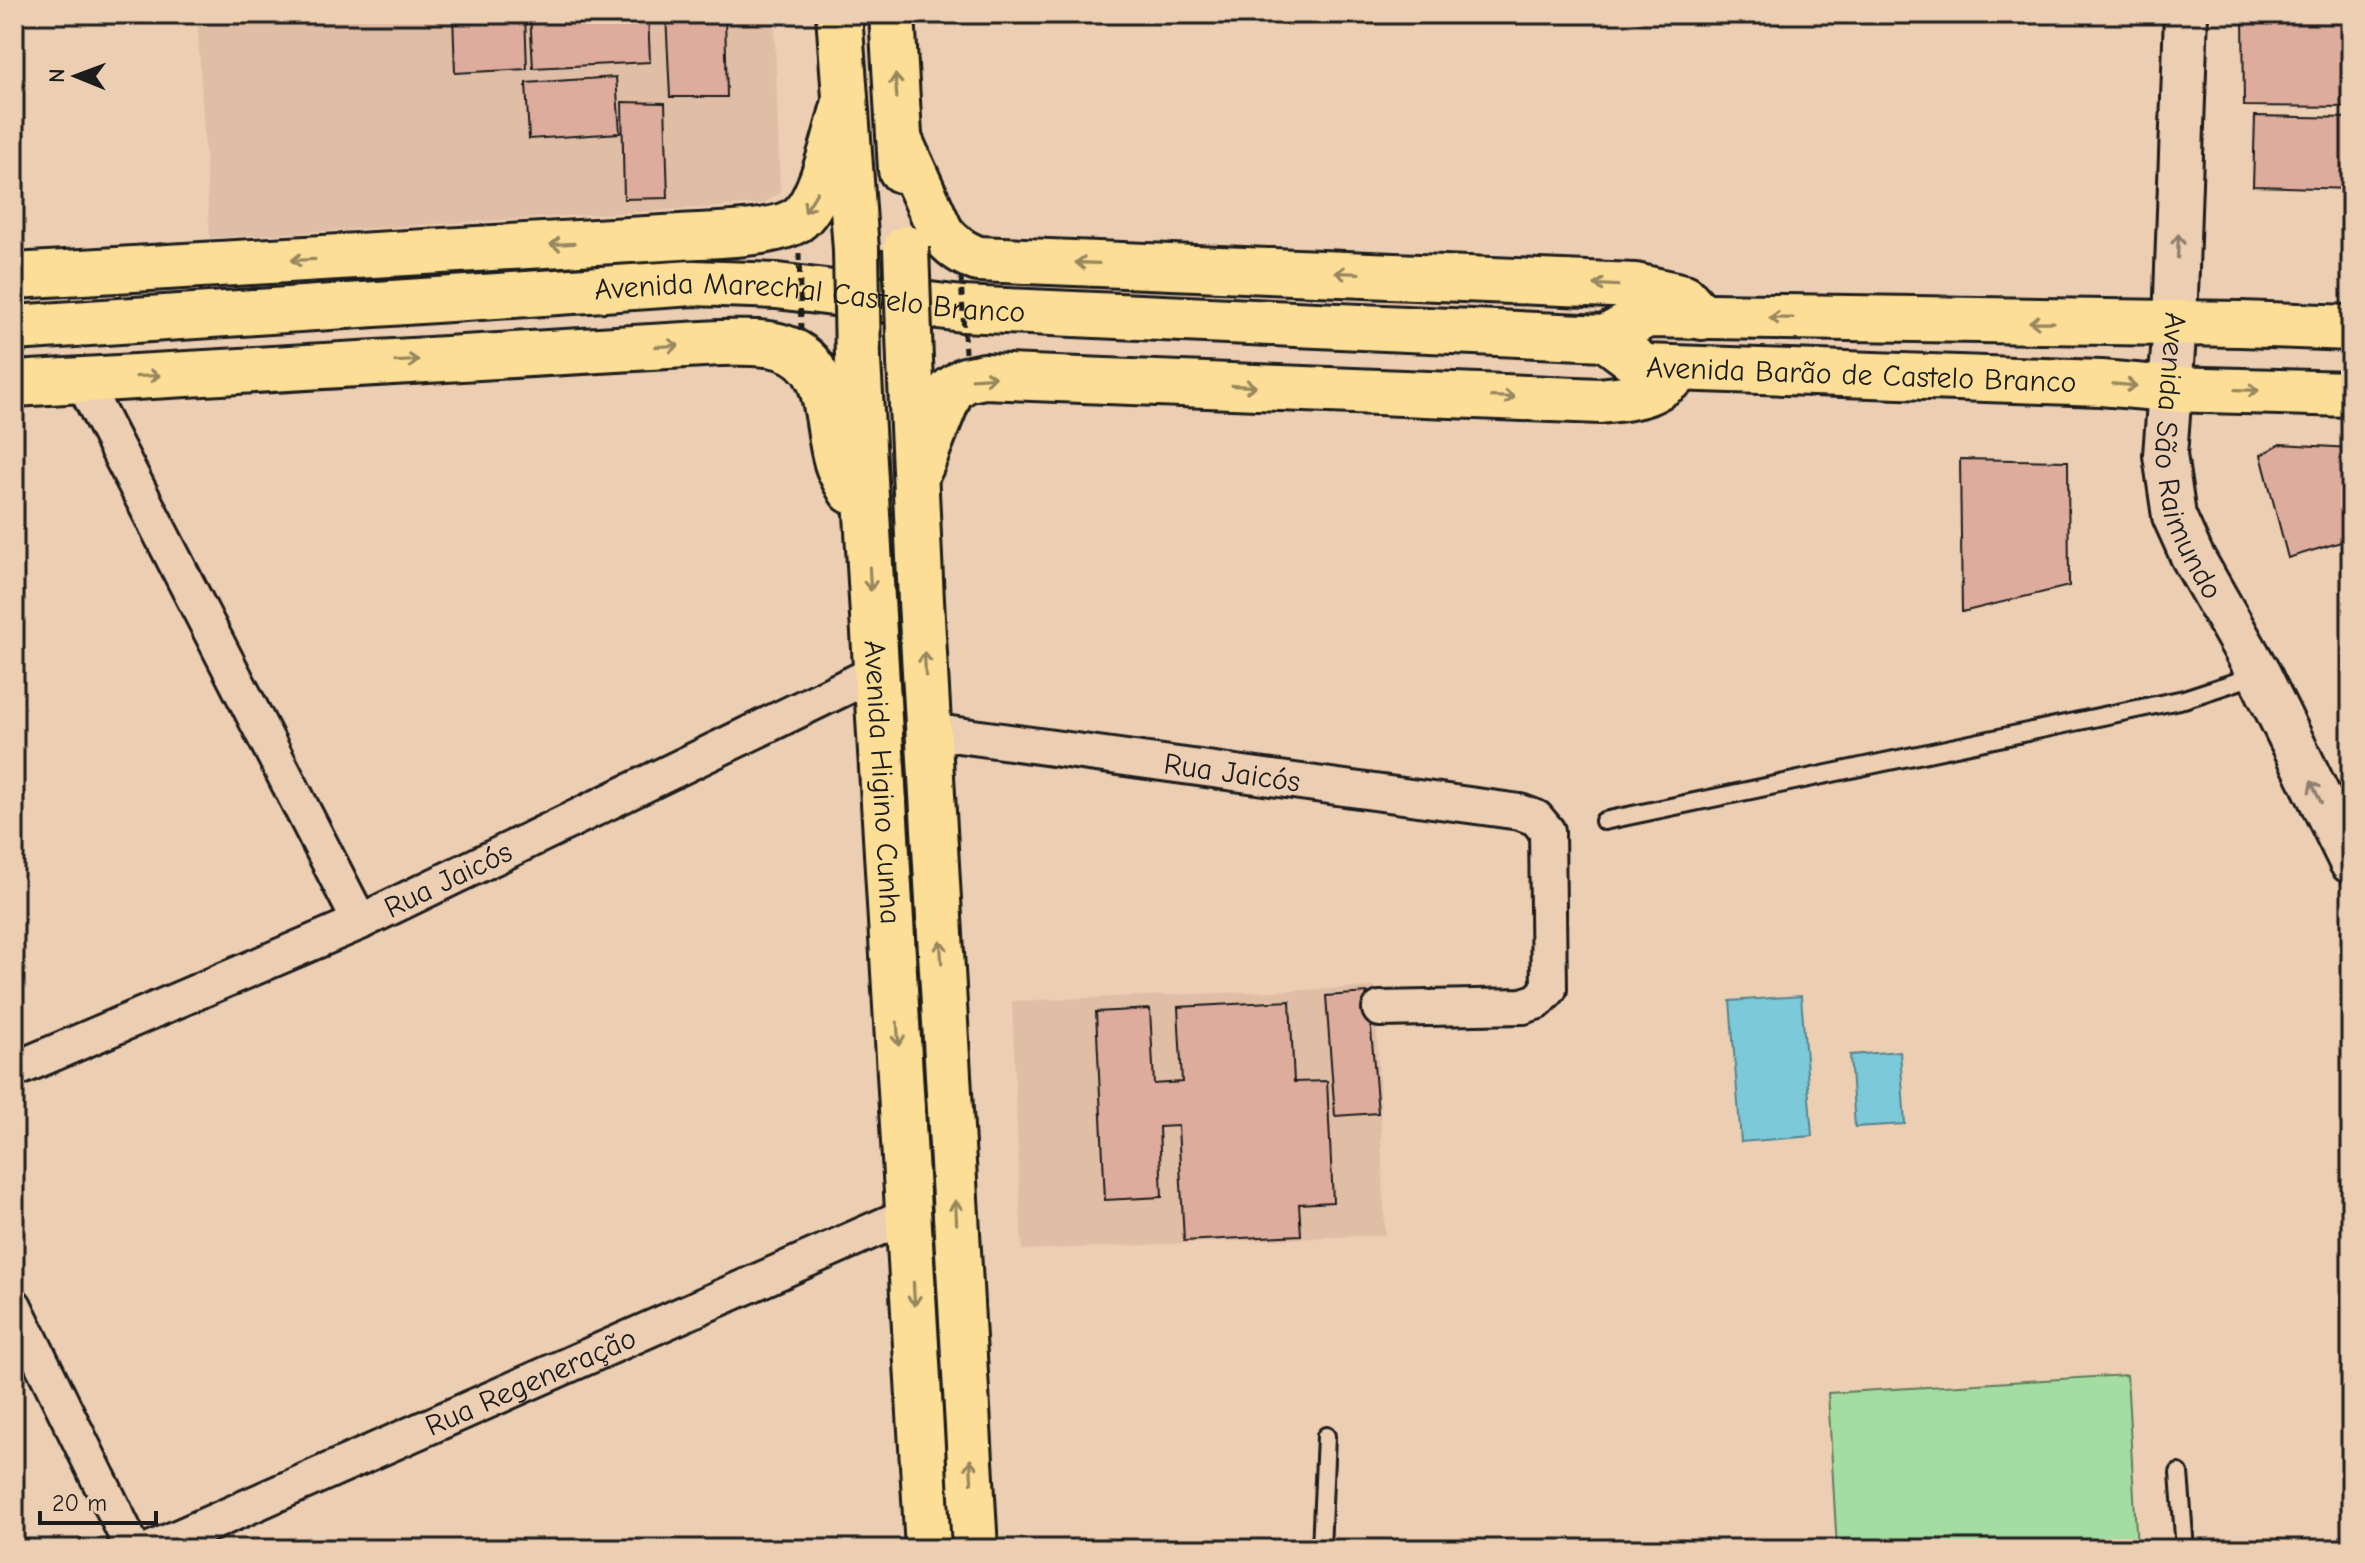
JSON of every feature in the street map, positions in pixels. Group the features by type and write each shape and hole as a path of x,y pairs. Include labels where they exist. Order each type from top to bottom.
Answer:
{"main road":[{"name":"Avenida Higino Cunha","path":"839,14 856,250 858,361 875,673 928,1549"},
{"name":"Avenida Higino Cunha","path":"892,14 975,1549"},
{"path":"14,276 681,237 783,226 803,215 817,194 845,102"},
{"path":"900,141 941,232 964,254 978,259 1635,286 1684,297 1702,317"},
{"name":"Avenida Marechal Castelo Branco","path":"14,328 693,283 777,286 962,309 1605,338"},
{"name":"Avenida Barão de Castelo Branco","path":"2351,328 1647,315 1605,338 1644,367 2351,394"},
{"path":"14,384 720,343 771,344 805,358 819,377 837,464 867,524"},
{"path":"915,481 951,390 965,380 984,376 1600,401 1638,397 1659,389 1683,369"}],"street":[{"name":"Avenida São Raimundo","path":"2186,14 2175,324 2165,455 2174,516 2192,556 2259,674 2351,862"},
{"path":"82,380 360,922"},
{"name":"Rua Jaicós","path":"14,1070 360,922 875,673"},
{"name":"Rua Jaicós","path":"929,731 1520,812 1536,818 1547,831 1549,989 1538,1001 1523,1006 1380,1009"},
{"name":"Rua Regeneração","path":"152,1549 910,1214"},
{"path":"14,1306 133,1549"}],"lane":[{"path":"1604,821 2184,699 2259,674"},
{"path":"1321,1549 1326,1436"},
{"path":"2179,1473 2185,1549"}],"path":[{"path":"799,253 801,331"},
{"path":"961,276 965,353"}],"shaded area":[{"path":"197,14 774,14 780,192 763,204 210,238"},
{"path":"1375,987 1385,1235 1022,1250 1012,1001"}],"green space":[{"path":"2127,1375 2137,1549 1837,1549 1828,1393"}],"water":[{"path":"1801,996 1812,1136 1741,1142 1730,1001"},
{"path":"1900,1051 1905,1124 1855,1127 1850,1055"}],"building":[{"path":"453,14 525,14 527,69 455,73"},
{"path":"530,14 648,14 650,62 533,68"},
{"path":"666,14 725,14 727,97 670,97"},
{"path":"2243,14 2351,14 2351,107 2244,106"},
{"path":"616,77 620,133 529,139 526,83"},
{"path":"622,102 665,103 668,198 624,199"},
{"path":"2255,116 2351,118 2351,189 2253,186"},
{"path":"2280,444 2351,448 2351,539 2288,558 2261,455"},
{"path":"1960,459 2068,461 2069,586 1962,612"},
{"path":"1368,993 1378,1113 1335,1116 1326,996"},
{"path":"1290,1001 1294,1082 1327,1081 1333,1202 1299,1204 1301,1235 1184,1241 1178,1126 1159,1127 1162,1197 1105,1200 1096,1012 1150,1009 1154,1084 1182,1082 1178,1007"}]}
